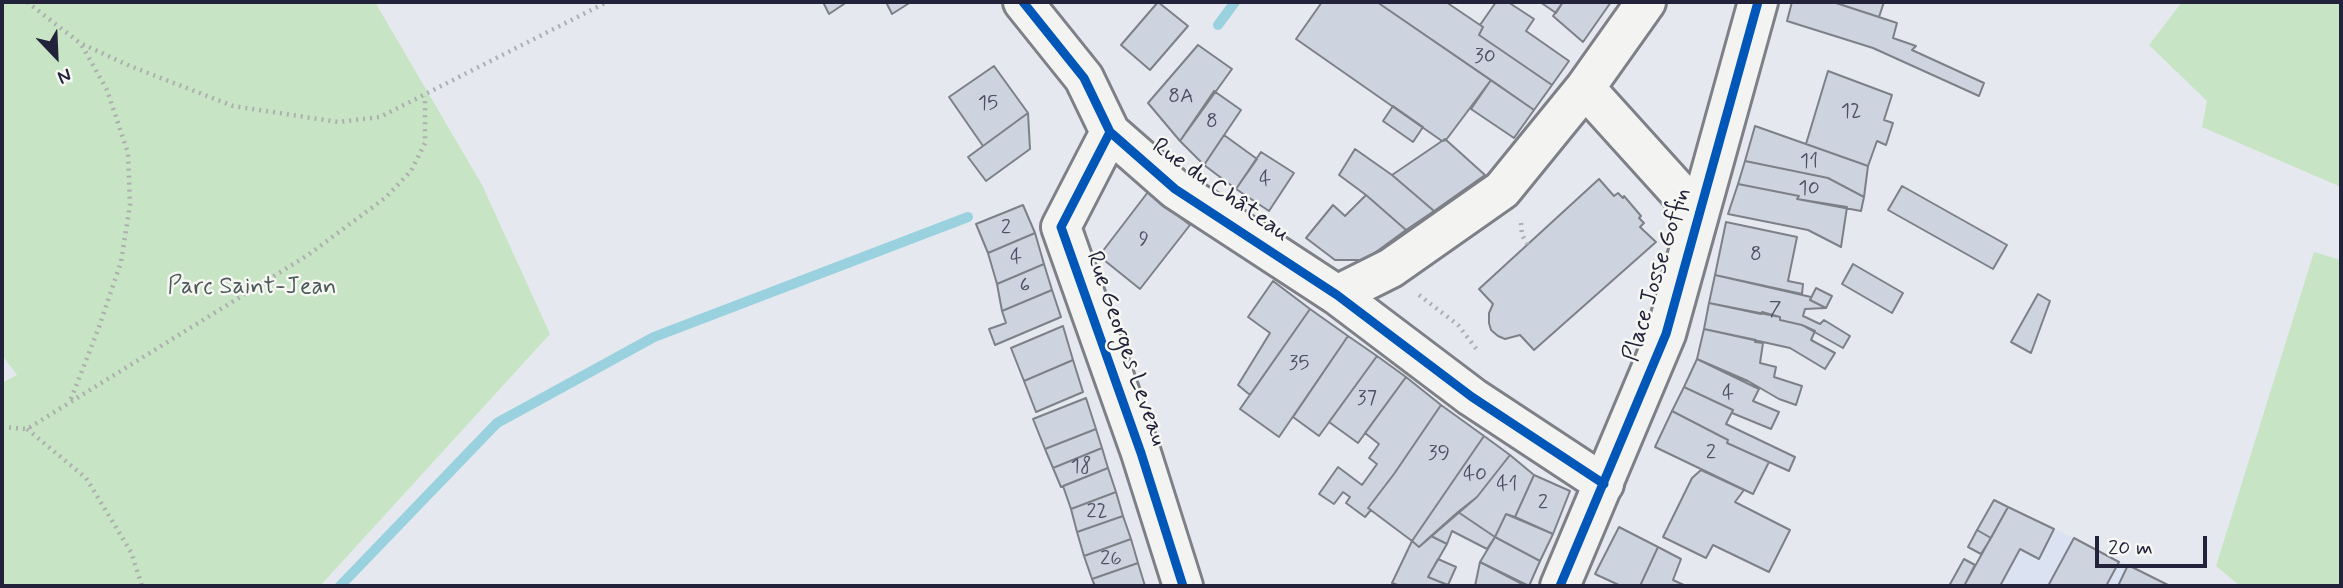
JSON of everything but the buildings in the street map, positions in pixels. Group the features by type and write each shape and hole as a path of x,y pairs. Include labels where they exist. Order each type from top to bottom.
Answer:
{"street":[{"name":"Rue du Château","path":"1023,2 1084,78 1110,132 1175,189 1337,295"},
{"path":"1604,484 1472,397 1337,295 1391,268 1502,190 1585,88 1646,2"},
{"name":"Place Josse Goffin","path":"1562,585 1666,334 1758,2"},
{"path":"1585,88 1698,213"},
{"name":"Rue Georges Leveau","path":"1110,132 1061,227 1141,453 1183,586"}],"path":[{"path":"27,2 80,43 130,66 233,106 338,122 380,117 607,2"},
{"path":"70,401 121,262 131,205 128,153 107,90 80,43"},
{"path":"27,429 308,255 385,198 411,171 425,143 425,96"},
{"path":"1391,268 1407,286 1458,325 1481,356"},
{"path":"2,427 27,429 86,478 131,552 142,586"}],"shaded area":[{"path":"2008,507 2074,538 2170,586 1965,586"}],"green space":[{"name":"Parc Saint-Jean","path":"2,2 375,2 482,185 550,334 320,586 2,586 2,383 17,375 2,355"},
{"path":"2182,2 2341,2 2341,187 2202,127 2207,101 2149,45"},
{"path":"2314,252 2341,260 2341,586 2240,586 2216,566"}],"waterway":[{"path":"1218,25 1235,2"},
{"path":"340,586 497,423 654,337 968,217"}],"cycle path":[{"path":"1023,2 1084,78 1110,132 1175,189 1337,295 1472,397 1604,484"},
{"path":"1560,586 1666,334 1758,2"},
{"path":"1110,132 1061,227 1141,453 1183,586"}]}
